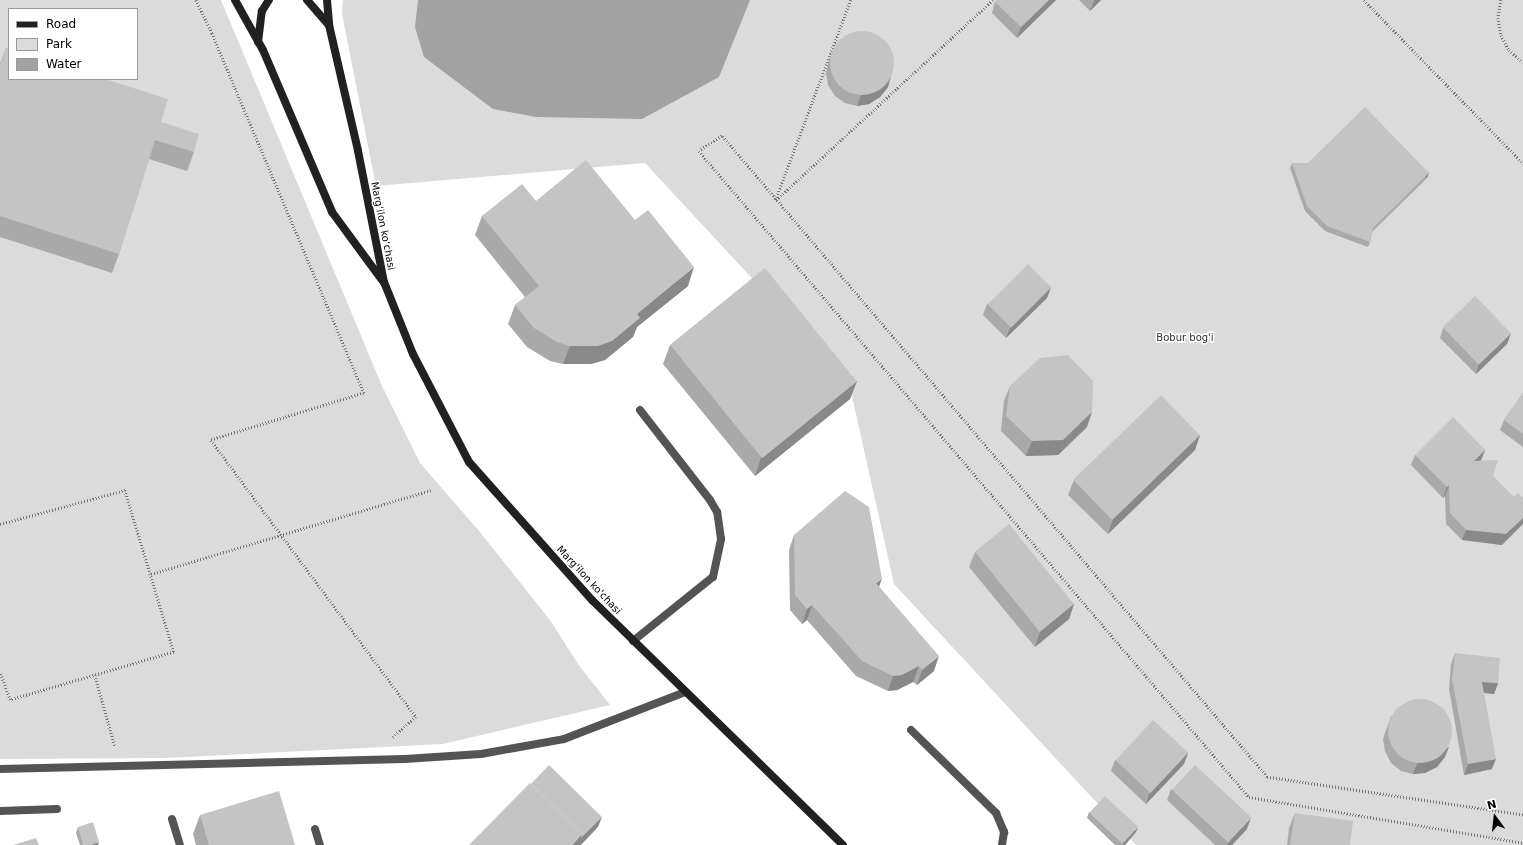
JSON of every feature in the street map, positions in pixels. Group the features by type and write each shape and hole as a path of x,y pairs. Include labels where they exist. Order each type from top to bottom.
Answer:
{"main road":[{"path":"235,0 258,42"},
{"path":"258,42 262,12 269,0"},
{"path":"307,0 329,26"},
{"name":"Margʻilon koʻchasi","path":"328,0 329,26 358,151 384,282"},
{"name":"Margʻilon koʻchasi","path":"258,42 332,212 384,282"},
{"name":"Marg'ilon ko'chasi","path":"384,282 413,354 469,462 593,601 842,845"}],"street":[{"path":"633,641 713,577 721,539 717,512 710,500 640,410"},
{"path":"0,769 405,759 481,754 564,738 685,692"},
{"path":"911,730 996,813 1004,832 1002,845"},
{"path":"0,811 57,809"},
{"path":"172,819 180,845"},
{"path":"315,829 320,845"}],"path":[{"path":"196,0 212,33 364,393 210,440 416,717 392,739 384,739"},
{"path":"776,200 851,0"},
{"path":"776,200 993,0"},
{"path":"1364,0 1523,163"},
{"path":"1501,0 1498,18 1501,35 1509,50 1523,62"},
{"path":"1523,815 1267,778 722,136 699,151 1249,797 1523,843"},
{"path":"0,524 125,490 174,652 10,700 0,672"},
{"path":"151,574 431,490"},
{"path":"95,675 115,746 123,746"}],"green space":[{"path":"0,0 221,0 382,386 420,463 479,531 550,620 578,664 610,705 443,744 166,758 0,759"},
{"name":"Bobur bog'i","path":"343,0 1523,0 1523,845 1136,845 894,584 849,383 645,163 376,186 342,14"}],"water":[{"path":"418,0 750,0 719,77 642,119 536,117 493,109 424,57 415,27"}],"building":[{"path":"998,0 1049,0 1021,27 995,2"},
{"path":"862,31 880,37 888,45 894,63 888,81 880,89 862,95 844,89 836,81 830,63 836,45 844,37"},
{"path":"6,48 8,49 8,80 108,80 168,99 161,122 199,134 194,152 155,140 119,254 0,216 0,66"},
{"path":"1365,107 1429,173 1373,228 1370,242 1327,226 1307,206 1292,163 1308,163"},
{"path":"586,160 635,220 648,210 694,267 637,314 640,318 612,341 598,346 570,346 557,342 534,328 515,305 539,286 482,216 522,184 536,201"},
{"path":"1028,264 1051,287 1011,328 988,304"},
{"path":"765,268 857,381 762,458 670,345"},
{"path":"1475,296 1511,333 1479,365 1443,327"},
{"path":"1068,355 1093,381 1092,412 1063,440 1032,441 1006,416 1010,386 1040,358"},
{"path":"1523,393 1523,434 1504,420"},
{"path":"1161,395 1200,435 1112,520 1073,480"},
{"path":"1453,417 1485,450 1474,461 1498,460 1493,476 1514,497 1518,493 1523,498 1523,518 1506,534 1466,530 1450,513 1449,485 1447,487 1415,455"},
{"path":"845,491 869,507 882,579 876,583 939,656 922,670 919,666 902,675 893,676 862,661 812,605 807,609 795,595 794,535"},
{"path":"1009,524 1074,604 1040,632 975,552"},
{"path":"1455,653 1500,658 1498,683 1482,682 1496,759 1468,764 1452,679"},
{"path":"1414,699 1426,699 1443,708 1450,719 1452,731 1450,743 1443,754 1426,763 1414,763 1402,758 1393,749 1388,737 1388,725 1393,713 1402,704"},
{"path":"1153,720 1188,753 1151,793 1115,760"},
{"path":"549,765 602,817 581,838 582,834 531,784"},
{"path":"1195,765 1251,818 1228,842 1172,790"},
{"path":"530,783 582,834 572,845 469,845"},
{"path":"279,791 295,845 209,845 200,815"},
{"path":"1105,796 1138,827 1122,844 1089,813"},
{"path":"1295,813 1353,821 1350,845 1290,845"},
{"path":"93,822 99,842 91,845 83,845 78,827"},
{"path":"36,838 39,845 13,845"}]}
